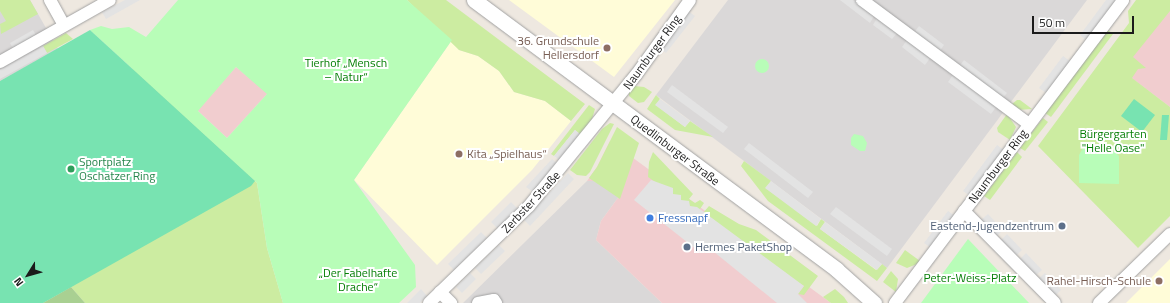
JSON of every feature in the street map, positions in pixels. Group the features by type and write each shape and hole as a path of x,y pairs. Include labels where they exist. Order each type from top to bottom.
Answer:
{"street":[{"path":"50,0 64,25"},
{"path":"0,62 110,0"},
{"name":"Quedlinburger Straße","path":"474,0 851,281 874,303"},
{"name":"Naumburger Ring","path":"613,104 690,0"},
{"name":"Naumburger Ring","path":"862,0 1029,124"},
{"name":"Naumburger Ring","path":"895,303 1123,0"},
{"name":"Zerbster Straße","path":"429,303 525,212 613,104"},
{"path":"964,211 1055,303"},
{"path":"1099,303 1170,234"},
{"path":"440,292 451,303"},
{"path":"478,303 494,300 496,303"}],"shaded area":[{"path":"0,0 30,0 58,49 0,81"},
{"path":"125,0 140,0 106,19 102,12"},
{"name":"36. Grundschule Hellersdorf","path":"509,0 675,0 614,77"},
{"path":"728,0 1087,0 887,268 656,95"},
{"path":"840,0 853,0 874,16 870,23"},
{"path":"1106,0 1116,0 1086,40 1080,35"},
{"path":"1170,0 1170,107 1113,64"},
{"path":"688,11 695,16 666,53 660,49"},
{"path":"877,18 897,33 892,39 873,25"},
{"path":"919,26 944,45 939,52 914,33"},
{"path":"33,30 37,37 14,50 10,43"},
{"name":"Kita „Spielhaus“","path":"452,40 459,50 478,56 499,71 514,92 545,101 571,121 532,170 437,265 354,180"},
{"path":"907,40 930,58 925,65 902,47"},
{"path":"43,46 47,53 0,79 0,70"},
{"path":"1063,56 1070,61 1046,93 1039,88"},
{"path":"964,60 1007,93 1002,99 959,67"},
{"path":"236,67 268,93 227,138 197,110"},
{"path":"953,75 996,107 991,114 948,82"},
{"path":"672,85 728,127 723,133 667,92"},
{"path":"660,99 690,121 685,127 655,105"},
{"path":"575,130 581,135 561,161 554,156"},
{"path":"610,141 831,303 662,303 596,240 601,221 620,195 594,181 587,181 597,167"},
{"path":"749,143 813,192 808,198 744,149"},
{"path":"997,145 1004,150 970,196 963,191"},
{"path":"552,159 558,164 533,192 526,187"},
{"path":"568,173 574,179 530,226 524,220"},
{"path":"651,180 673,188 673,194 681,195 681,200 689,201 690,206 697,207 804,286 798,294 807,303 777,303 703,243 697,250 634,200"},
{"path":"587,181 594,181 620,195 601,221 596,240 662,303 463,303"},
{"path":"771,181 821,219 816,226 765,188"},
{"path":"511,202 518,209 498,229 491,222"},
{"path":"836,207 892,249 887,256 830,214"},
{"path":"948,211 955,216 931,248 924,243"},
{"path":"988,214 1003,230 997,236 981,220"},
{"path":"825,222 882,264 877,270 820,229"},
{"path":"481,232 487,238 454,270 448,264"},
{"path":"1007,234 1022,250 1016,256 1001,240"},
{"path":"499,245 505,251 481,274 475,268"},
{"path":"1026,253 1042,270 1035,276 1019,260"},
{"name":"Rahel-Hirsch-Schule","path":"1170,259 1170,303 1126,303"},
{"path":"470,273 476,279 462,293 456,287"},
{"path":"1045,273 1061,290 1055,296 1038,279"},
{"path":"421,289 427,296 420,303 407,303"}],"green space":[{"path":"0,0 30,0 38,14 1,34 0,24 6,21 0,11"},
{"path":"178,0 407,0 452,40 354,180 415,265 416,287 399,303 283,303 267,248 257,183 90,30 101,26 112,29 129,27 146,37","holes":["236,67 267,94 227,138 198,111"]},
{"path":"407,0 446,0 585,104 571,121 545,101 514,92 499,71 478,56 459,50"},
{"name":"Bürgergarten \"Helle Oase\"","path":"1136,0 1170,0 1170,11 1133,57 1146,68 1138,69 1132,78 1170,107 1170,216 1138,248 1038,146 1129,23 1128,11"},
{"path":"90,30 255,181 251,186 43,303 0,303 0,81"},
{"path":"1108,30 1113,34 1051,117 1045,113"},
{"path":"66,33 73,39 47,53 43,46"},
{"path":"759,59 765,59 769,63 769,69 765,73 759,73 755,69 755,63"},
{"path":"133,69 257,183 267,248 283,303 85,303 71,287 43,303 13,303"},
{"path":"634,86 644,87 652,92 644,102 638,103 629,96 629,93"},
{"path":"656,95 660,99 656,105 685,127 690,121 713,137 675,130 647,109"},
{"path":"1134,99 1155,115 1142,132 1121,116"},
{"path":"1017,100 1020,100 1032,109 1017,110 1012,104"},
{"path":"589,105 595,109 592,119 581,135 575,130 554,156 551,154"},
{"path":"1007,114 1016,127 1010,140 998,132 997,128"},
{"path":"1162,115 1169,115 1167,140 1160,140"},
{"path":"1043,118 1048,122 1025,151 1020,148"},
{"path":"610,123 614,124 590,172 586,176 577,175 570,170 602,129"},
{"path":"617,127 639,143 620,199 589,178 597,167"},
{"path":"854,134 863,136 867,143 865,151 860,151 851,145 851,138"},
{"path":"1109,146 1119,156 1119,184 1079,183 1079,155 1083,148"},
{"path":"653,152 693,194 689,199 695,203 700,200 704,203 698,212 648,177 649,162"},
{"path":"1017,152 1022,157 990,200 984,196"},
{"path":"744,161 771,181 766,188 817,226 821,219 825,222 820,229 876,270 882,264 887,268 877,281 768,201 741,166"},
{"path":"709,206 739,224 756,230 818,276 804,295 798,294 804,286 697,220"},
{"name":"Peter-Weiss-Platz","path":"968,239 1029,303 921,303"},
{"path":"905,250 920,261 917,264 907,268 896,263"},
{"path":"891,271 898,279 896,292 883,282"},
{"path":"71,287 85,303 43,303"},
{"path":"835,289 848,303 831,303 823,297"}],"place":[{"name":"36. Grundschule Hellersdorf","path":"607,48"},
{"name":"Kita „Spielhaus“","path":"459,154"},
{"name":"Sportplatz Oschatzer Ring","path":"71,169"},
{"name":"Fressnapf","path":"650,218"},
{"name":"Eastend-Jugendzentrum","path":"1062,226"},
{"name":"Hermes PaketShop","path":"687,247"},
{"name":"Rahel-Hirsch-Schule","path":"1159,281"}],"park label":[{"name":"Tierhof „Mensch – Natur“","path":"346,70"},
{"name":"„Der Fabelhafte Drache“","path":"358,280"}]}
